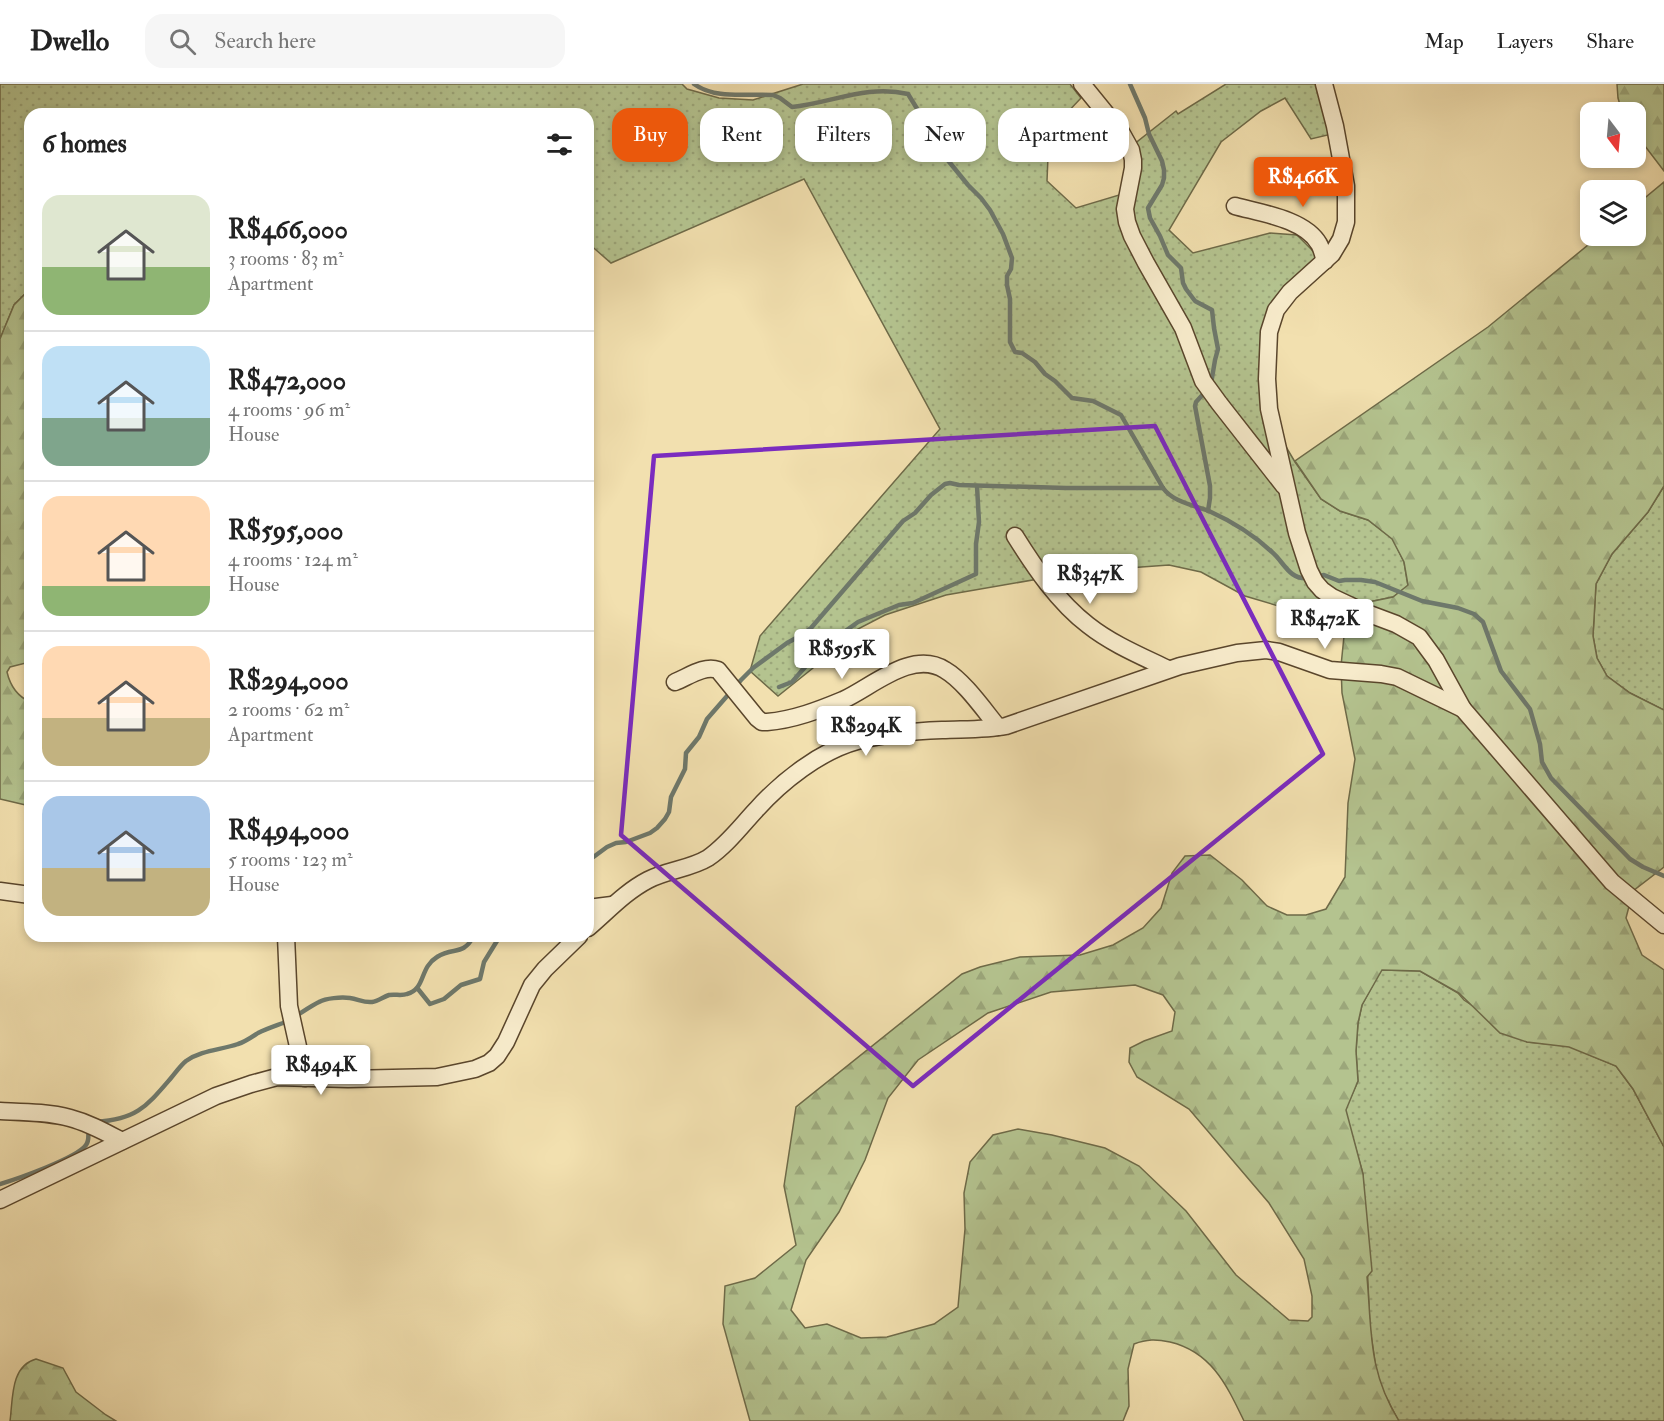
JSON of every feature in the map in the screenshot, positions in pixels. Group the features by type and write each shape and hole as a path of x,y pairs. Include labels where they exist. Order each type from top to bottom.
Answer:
{"street":[{"path":"1082,84 1122,132 1131,150 1133,168 1125,209 1127,222 1146,263 1184,328 1203,381 1288,491"},
{"path":"1324,84 1335,126 1346,186 1346,222 1332,254 1283,300 1273,316 1269,332 1267,379 1269,409 1308,570 1322,590 1342,602 1396,624 1419,637 1436,660 1463,709 1612,882 1664,925"},
{"path":"1236,206 1296,224 1316,239 1325,261"},
{"path":"1015,536 1053,589 1086,624 1101,635 1168,669"},
{"path":"594,922 635,887 650,879 706,859 731,838 763,802 796,773 855,742 908,732 998,727 1020,722 1168,669 1237,653 1266,650 1279,652 1330,670 1397,677 1463,709"},
{"path":"675,682 699,671 718,670 757,718 762,722 776,722 815,711 844,699 905,667 927,664 937,666 954,677 998,727"},
{"path":"0,891 24,894"},
{"path":"594,907 612,905"},
{"path":"286,942 289,1006 305,1078"},
{"path":"0,1200 225,1093 251,1084 278,1077 348,1079 437,1077 475,1070 489,1063 506,1042 532,984 573,942"},
{"path":"0,1111 43,1113 70,1118 122,1141"}],"highlighted area":[{"path":"1155,426 1323,754 913,1086 621,835 654,456"}],"green space":[{"path":"0,84 682,84 687,89 719,98 753,100 803,84 1070,84 1081,98 1072,108 998,108 998,162 1048,162 1047,181 1076,208 1126,193 1133,145 1176,111 1178,114 1226,84 1323,84 1336,133 1311,139 1285,98 1261,111 1221,142 1169,230 1193,253 1270,233 1297,235 1317,255 1319,268 1290,281 1273,317 1276,430 1321,499 1340,511 1368,520 1393,539 1404,562 1408,586 1393,597 1364,603 1342,625 1245,596 1201,572 1169,565 1050,577 946,595 885,615 829,644 813,668 778,696 750,671 760,636 940,429 804,179 611,263 594,248 594,108 24,108 24,295 14,305 0,339"},
{"path":"1617,84 1664,84 1664,171 1646,147 1646,102 1619,102"},
{"path":"1664,182 1664,486 1648,512 1612,554 1596,584 1593,636 1597,658 1607,676 1630,693 1664,710 1664,867 1633,891 1626,918 1642,955 1664,970 1664,1147 1633,1089 1616,1066 1569,1047 1527,1042 1500,1033 1459,993 1420,971 1382,970 1362,1005 1356,1051 1358,1081 1346,1110 1363,1174 1372,1271 1367,1277 1373,1351 1382,1385 1399,1421 1244,1421 1224,1383 1207,1362 1185,1347 1156,1340 1134,1344 1128,1369 1129,1406 1123,1421 750,1421 723,1324 725,1286 755,1278 796,1245 784,1186 796,1107 962,974 1020,957 1080,955 1113,945 1143,928 1161,908 1172,873 1185,856 1210,855 1242,880 1267,906 1287,915 1306,915 1326,909 1345,877 1348,803 1355,759 1342,693 1341,666 1345,626 1342,625 1364,603 1393,597 1408,585 1404,562 1392,539 1368,520 1340,511 1321,499 1295,461 1488,327 1587,246 1646,246 1646,197","holes":["1135,985 1163,995 1175,1012 1172,1031 1130,1048 1129,1062 1137,1077 1189,1109 1269,1203 1304,1259 1312,1296 1312,1317 1308,1321 1289,1320 1236,1275 1186,1211 1139,1166 1105,1148 1018,1129 993,1135 970,1162 964,1193 965,1229 958,1307 934,1324 887,1337 861,1338 827,1324 805,1328 791,1310 806,1260 839,1212 865,1160 888,1098 918,1060 988,1013 1051,992"]},
{"path":"24,295 24,664 10,667 7,672 15,690 24,699 24,805 0,799 0,339 14,305"},
{"path":"1664,486 1664,710 1630,693 1607,676 1597,658 1593,636 1596,584 1612,554 1648,512"},
{"path":"1381,970 1420,971 1458,993 1464,1000 1527,1042 1569,1046 1616,1066 1633,1089 1664,1147 1664,1421 1398,1420 1381,1387 1376,1368 1370,1328 1363,1174 1345,1110 1358,1081 1356,1051 1362,1005"},
{"path":"36,1359 63,1368 76,1392 116,1421 10,1421 17,1376 21,1369"}],"waterway":[{"path":"694,84 722,94 773,95 792,107 878,91 908,94 924,120 929,142 981,198 1003,234 1012,258 1007,285 1010,299 1010,342 1015,352 1022,353 1035,362 1072,398 1093,401 1121,415 1163,488 1172,497 1209,511 1234,524 1265,546 1291,573 1301,578 1308,578"},
{"path":"1130,84 1164,170 1162,185 1148,208 1150,218 1168,255 1181,268 1186,289 1195,301 1212,310 1218,349 1211,384"},
{"path":"1206,391 1195,406 1210,486 1208,511"},
{"path":"594,857 607,847 650,833 657,828 669,812 671,797 685,769 686,753 699,737 707,719 753,668 811,628 903,521 915,513 931,495 945,484 1163,488"},
{"path":"779,687 792,682 830,642 858,622 899,605 913,603 976,574 979,522 977,486"},
{"path":"1316,577 1324,575 1339,581 1375,582 1422,601 1458,608 1474,614 1483,622 1501,671 1530,709 1540,744 1542,762 1551,778 1630,859 1664,876"},
{"path":"96,1122 122,1118 140,1110 192,1057 243,1042 258,1033 288,1021 322,1001 346,998 372,1002 389,995 405,995 417,988 427,967 437,957 462,949 470,942"},
{"path":"418,989 430,1004 444,999 461,985 480,979 484,962 496,942"},
{"path":"0,1184 46,1168 71,1156 86,1145 89,1136 88,1127"}]}
